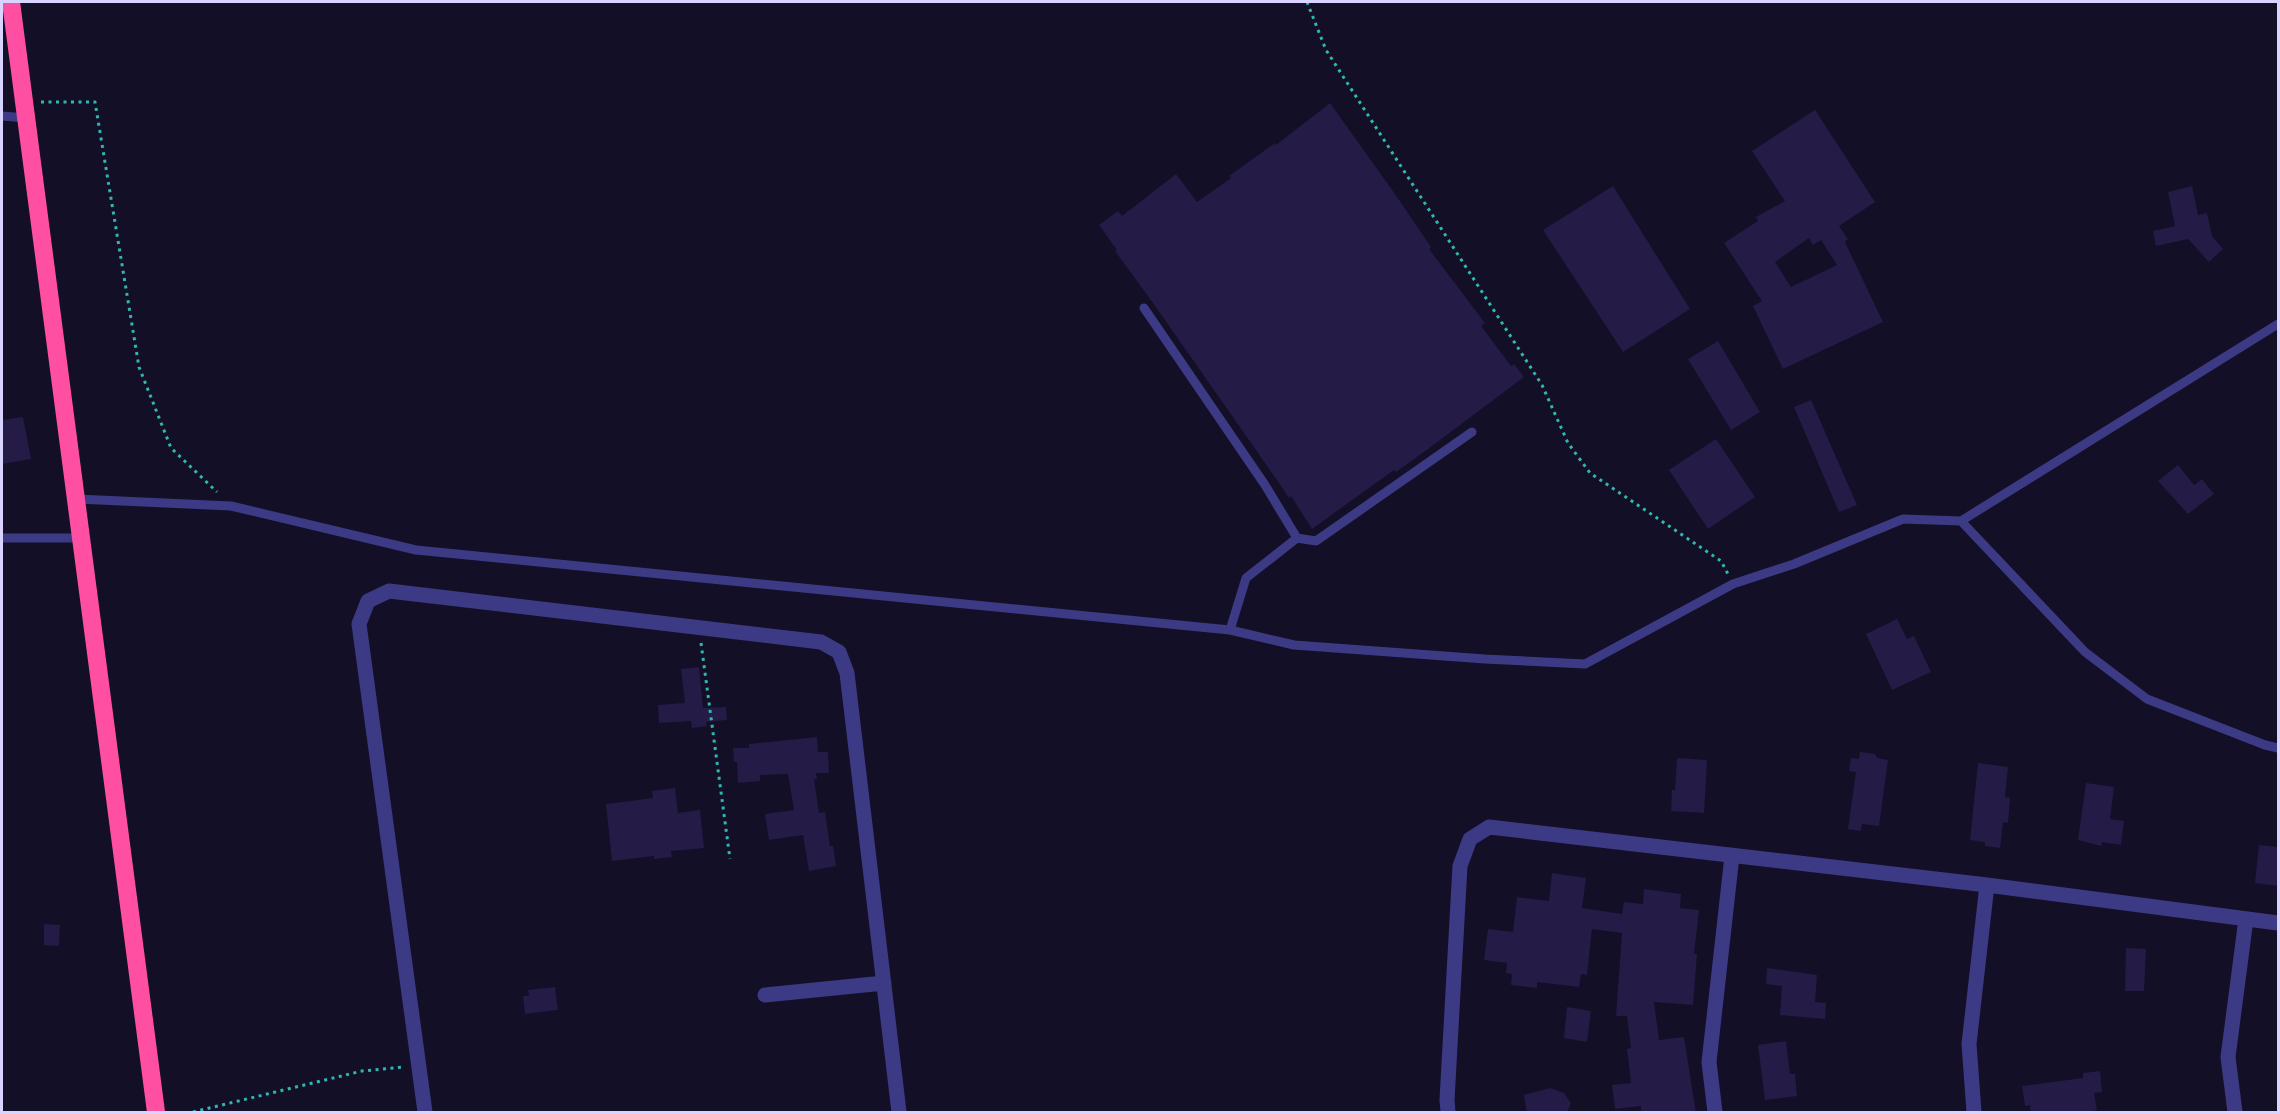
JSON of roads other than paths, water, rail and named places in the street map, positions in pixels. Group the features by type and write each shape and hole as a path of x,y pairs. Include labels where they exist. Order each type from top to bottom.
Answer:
{"highway":[{"path":"11,2 156,1113"}],"street":[{"path":"425,1113 359,624 368,601 389,591 821,642 839,652 847,673 899,1113"},
{"path":"1449,1113 1447,1100 1460,866 1470,839 1489,827 1987,885 2278,923"},
{"path":"1715,1113 1709,1062 1732,856"},
{"path":"1974,1113 1969,1044 1987,885"},
{"path":"2235,1113 2228,1057 2246,919"},
{"path":"765,995 884,983"}],"lane":[{"path":"2,116 25,110"},
{"path":"1144,308 1265,485 1297,538"},
{"path":"77,499 231,506 416,550 1230,630 1294,645 1585,664 1733,584 1794,564 1903,519 1961,521 2278,324"},
{"path":"1230,630 1246,578 1297,538 1316,541 1472,432"},
{"path":"1961,521 2085,652 2147,699 2278,748"},
{"path":"2,538 81,538"}]}
